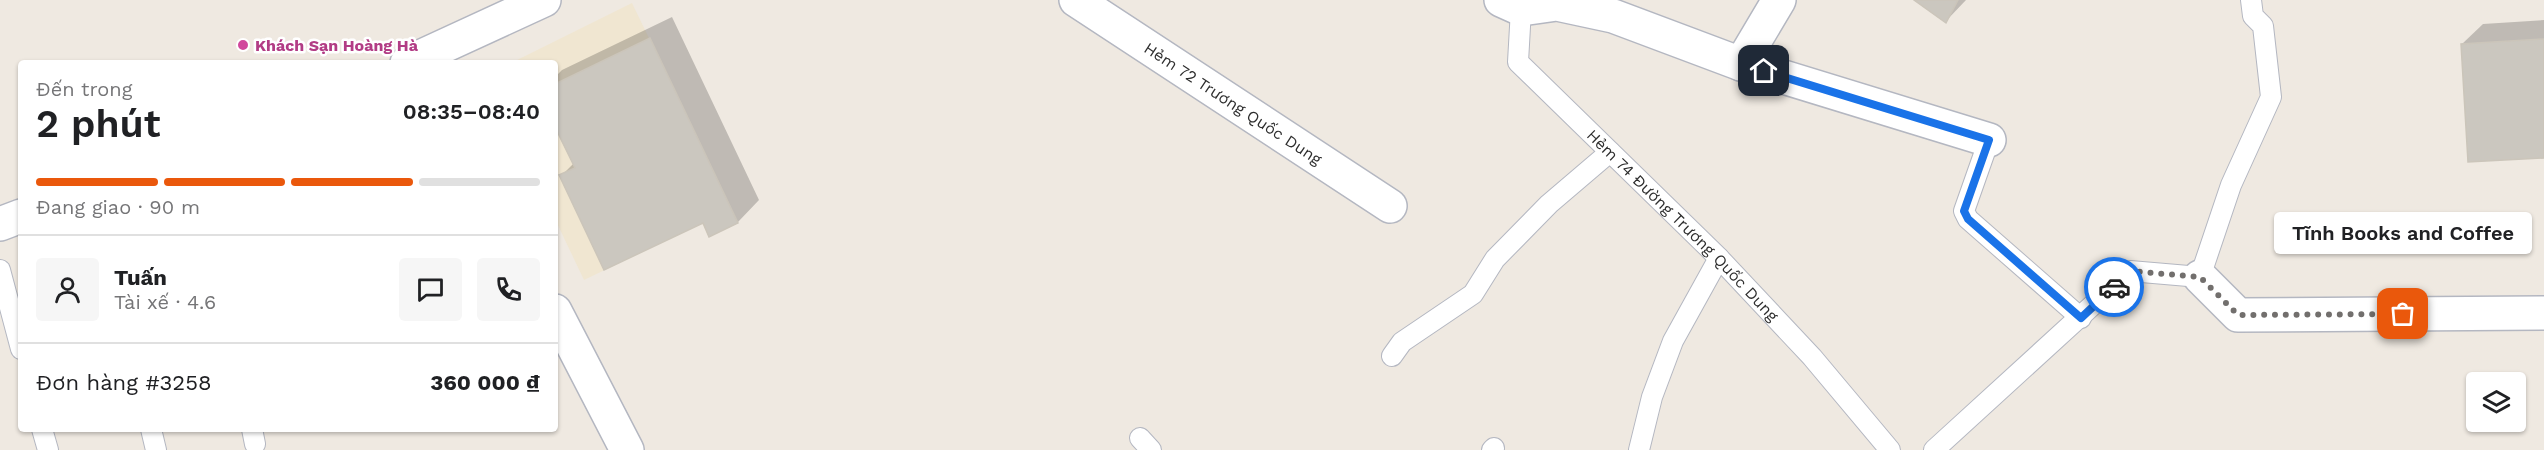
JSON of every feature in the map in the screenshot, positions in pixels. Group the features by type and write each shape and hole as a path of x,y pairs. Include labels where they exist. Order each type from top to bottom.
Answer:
{"street":[{"path":"421,60 544,0"},
{"name":"Hẻm 72 Trương Quốc Dung","path":"1076,0 1390,206"},
{"path":"1741,64 1779,0"},
{"path":"1511,4 1557,4 1613,16 1741,64 1989,140"},
{"path":"0,224 18,217"},
{"path":"2200,277 2238,315 2544,313"},
{"path":"558,317 627,450"}],"lane":[{"path":"1934,450 2130,271 2200,277 2231,185 2271,97 2263,26 2253,16 2251,0"},
{"name":"Hẻm 74 Đường Trương Quốc Dung","path":"1511,4 1518,62 1719,258 1812,357 1890,450"},
{"path":"1989,140 1964,211 1968,219 2081,318"},
{"path":"1392,356 1402,342 1473,294 1495,259 1549,204 1610,152"},
{"path":"1639,450 1652,397 1673,342 1719,258"},
{"path":"0,270 18,338"},
{"path":"43,432 48,450"},
{"path":"152,432 156,450"}],"shaded area":[{"path":"632,3 738,223 709,237 702,223 584,280 558,225 558,60 517,60"}],"building":[{"path":"1914,0 1958,0 1946,23"},
{"path":"650,38 738,223 709,237 703,223 604,270 559,175 575,168 558,133 558,83"},
{"path":"2544,39 2544,158 2468,162 2461,44"}],"way so far":[{"path":"2114,287 2130,271 2200,277 2238,315 2403,314"}],"place":[{"name":"Khách Sạn Hoàng Hà","path":"243,45"},
{"name":"Tĩnh Books and Coffee","path":"2403,314"}],"route":[{"path":"1764,71 1989,140 1964,211 1968,219 2081,318 2114,287"}]}
